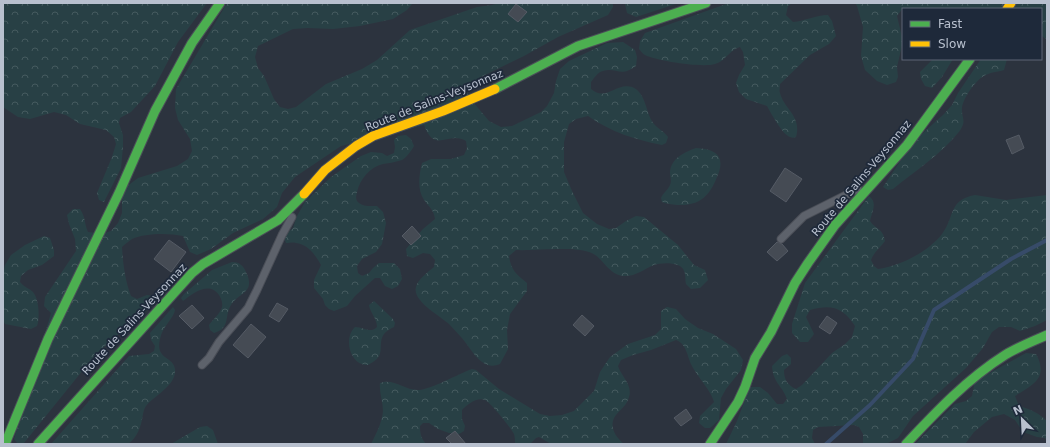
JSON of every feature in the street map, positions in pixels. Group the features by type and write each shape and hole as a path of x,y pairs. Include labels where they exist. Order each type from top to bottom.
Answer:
{"street":[{"path":"5,444 48,339 119,193 158,104 192,43 220,3"},
{"name":"Route de Salins-Veysonnaz","path":"38,444 192,273 203,264 270,226 295,204 325,170 356,146 373,136 443,111 486,93 578,46 706,3"},
{"name":"Route de Salins-Veysonnaz","path":"710,444 738,402 746,387 755,358 771,332 808,263 835,225 907,145 969,60"},
{"path":"906,444 951,397 977,374 1014,351 1047,335"}],"lane":[{"path":"781,239 804,216 863,187 870,187"},
{"path":"202,365 209,358 219,342 248,308 258,290 282,235 294,213 295,204"}],"green space":[{"path":"3,3 207,3 178,42 155,86 131,112 120,118 119,123 123,135 121,168 104,202 99,200 97,193 116,144 114,137 106,130 80,124 66,115 54,112 30,119 18,117 3,107"},
{"path":"227,3 413,3 407,10 393,19 360,26 333,29 293,29 258,46 255,57 258,68 264,76 274,99 280,107 288,109 296,107 326,84 362,69 377,60 410,30 477,7 499,3 613,3 613,7 608,15 558,37 481,77 469,85 467,91 468,96 489,121 501,127 512,126 541,112 547,106 554,93 560,69 569,61 607,43 623,42 635,50 637,57 636,66 622,72 608,70 601,72 596,75 591,82 591,89 601,93 606,93 626,86 637,90 643,98 654,124 668,137 666,143 662,145 624,135 606,127 588,116 576,119 569,124 564,142 564,172 583,213 597,224 609,229 616,228 636,216 644,217 678,245 694,265 705,270 708,280 700,288 691,289 686,284 685,274 682,268 676,264 658,264 635,274 623,276 618,275 609,269 594,254 582,250 516,250 509,256 511,265 520,277 527,283 527,291 510,314 507,330 508,349 500,364 493,366 487,365 478,358 449,324 422,303 416,292 417,284 434,267 435,260 430,254 423,253 413,258 407,256 406,249 423,229 435,219 420,191 419,177 422,163 431,159 451,159 464,155 467,148 466,141 459,138 442,140 433,139 428,134 424,125 341,146 295,177 282,193 277,207 263,219 233,233 211,249 197,255 190,252 183,236 164,234 137,237 132,239 122,247 126,278 131,296 137,299 147,295 153,296 154,301 140,318 122,331 96,354 24,443 18,444 14,439 51,313 44,306 45,297 76,251 75,239 67,215 73,209 80,209 88,232 102,234 111,231 118,223 122,213 122,198 126,187 138,178 177,166 188,159 192,151 190,139 178,120 175,108 176,89"},
{"path":"626,3 679,3 636,17 627,13"},
{"path":"729,3 792,3 788,6 786,15 793,22 828,15 832,21 836,36 829,44 810,55 780,84 782,99 795,118 797,124 796,137 790,137 784,132 767,106 746,99 739,92 736,83 745,65 743,52 740,47 733,50 719,63 709,65 659,60 645,55 639,49 640,41 645,33"},
{"path":"855,3 1047,3 1047,40 1042,36 1042,8 902,8 897,16 902,37 902,45 897,67 898,77 896,82 887,85 877,81 865,70 861,56 863,27"},
{"path":"932,60 952,60 942,77 932,88 925,86 921,79 920,72"},
{"path":"980,60 1007,60 1004,70 984,76 977,81 970,90 962,108 963,125 951,141 935,156 893,189 888,190 883,187 913,142 944,114 952,105 958,93"},
{"path":"406,135 411,139 414,146 409,154 402,160 383,164 366,174 358,187 356,196 357,201 363,205 377,206 383,212 386,223 382,244 376,252 362,259 357,266 358,273 362,276 369,273 379,263 394,263 400,269 402,279 398,286 392,289 385,286 380,278 375,278 355,296 347,306 334,311 329,309 314,288 314,280 321,265 308,248 300,244 286,243 285,235 293,228 297,216 305,202 331,177 361,156 371,152 382,153 387,156 394,153 394,140 398,136"},
{"path":"696,148 714,152 720,159 720,170 714,184 707,195 697,202 677,205 662,202 661,198 671,183 670,172 673,163 679,156"},
{"path":"975,195 1006,200 1047,195 1047,320 1020,331 1011,327 999,327 992,332 983,348 966,368 913,416 898,438 886,444 863,444 863,434 859,427 854,425 818,427 813,430 812,438 815,444 726,444 737,421 750,387 760,387 768,393 777,404 783,404 787,399 774,376 772,366 782,356 787,354 791,358 791,364 784,370 788,384 796,389 802,385 832,353 852,337 855,326 841,311 830,307 810,310 806,317 814,334 808,342 800,342 792,333 792,324 805,283 869,196 874,204 870,221 881,231 885,241 875,252 871,260 874,266 878,269 895,265 913,257 929,247 936,241 946,228 956,205 966,197"},
{"path":"44,236 50,238 54,250 54,256 42,265 28,270 21,276 20,282 33,292 37,299 39,314 37,326 31,329 5,324 3,320 3,273 5,265 11,255 25,245"},
{"path":"232,262 239,263 244,267 249,279 248,288 231,305 223,328 214,333 210,330 209,325 222,307 222,301 219,295 211,289 206,289 196,292 183,301 181,298 212,270"},
{"path":"374,301 393,319 395,323 394,327 386,332 382,338 379,356 368,365 357,361 353,356 350,350 349,338 355,327 372,330 377,327 369,305"},
{"path":"173,307 175,310 173,316 161,335 159,346 162,354 174,365 175,375 169,385 146,406 142,422 136,436 128,444 51,444 129,356 149,354 154,351 155,346 151,340 150,333"},
{"path":"667,307 676,309 685,319 698,328 713,334 736,349 743,360 741,370 721,398 719,420 710,428 705,428 699,423 700,416 714,402 713,398 692,366 685,348 676,340 621,360 618,366 628,385 630,393 627,402 616,415 613,423 615,434 624,444 551,444 539,437 530,444 515,444 514,434 501,416 492,406 482,399 472,402 462,410 462,419 465,426 464,431 459,434 449,433 438,429 429,423 423,423 420,426 420,431 426,444 371,444 383,411 380,383 385,382 395,383 409,389 419,390 438,384 472,369 476,370 499,389 540,414 550,416 562,415 574,411 594,391 600,372 610,357 628,344 655,335 661,329 661,311"},
{"path":"1026,353 1036,354 1040,362 1040,375 1033,384 1015,396 1019,406 1027,408 1047,421 1047,441 1045,438 1023,432 1015,420 1004,414 992,417 974,432 965,444 915,444 955,404 966,401 972,396 975,381"},
{"path":"207,426 213,430 218,444 171,444 200,427"}],"building":[{"path":"516,4 527,12 518,22 508,14"},
{"path":"1019,135 1024,148 1012,154 1006,140"},
{"path":"785,168 802,179 786,202 770,191"},
{"path":"412,226 421,236 411,245 402,236"},
{"path":"169,240 186,252 171,272 154,259"},
{"path":"777,242 782,244 788,251 777,261 767,252"},
{"path":"277,303 288,309 279,322 269,316"},
{"path":"192,305 204,318 192,329 179,316"},
{"path":"582,315 594,326 585,336 573,325"},
{"path":"827,316 837,323 830,334 819,327"},
{"path":"251,324 266,337 248,358 233,345"},
{"path":"686,409 692,418 681,426 674,418"},
{"path":"455,431 466,444 452,444 446,438"}],"waterway":[{"path":"826,444 870,405 913,359 934,310 1011,259 1047,240"}],"traffic: fast":[{"path":"5,444 48,339 119,193 155,111 192,43 220,3"},
{"path":"495,89 578,46 706,3"},
{"path":"710,444 738,402 755,358 771,332 795,283 808,263 835,225 907,145 969,60"},
{"path":"38,444 192,273 203,264 278,220 304,194"},
{"path":"906,444 940,408 991,364 1010,352 1047,335"}],"traffic: slow":[{"path":"1008,8 1011,3"},
{"path":"304,194 325,170 356,146 373,136 443,111 495,89"}]}
